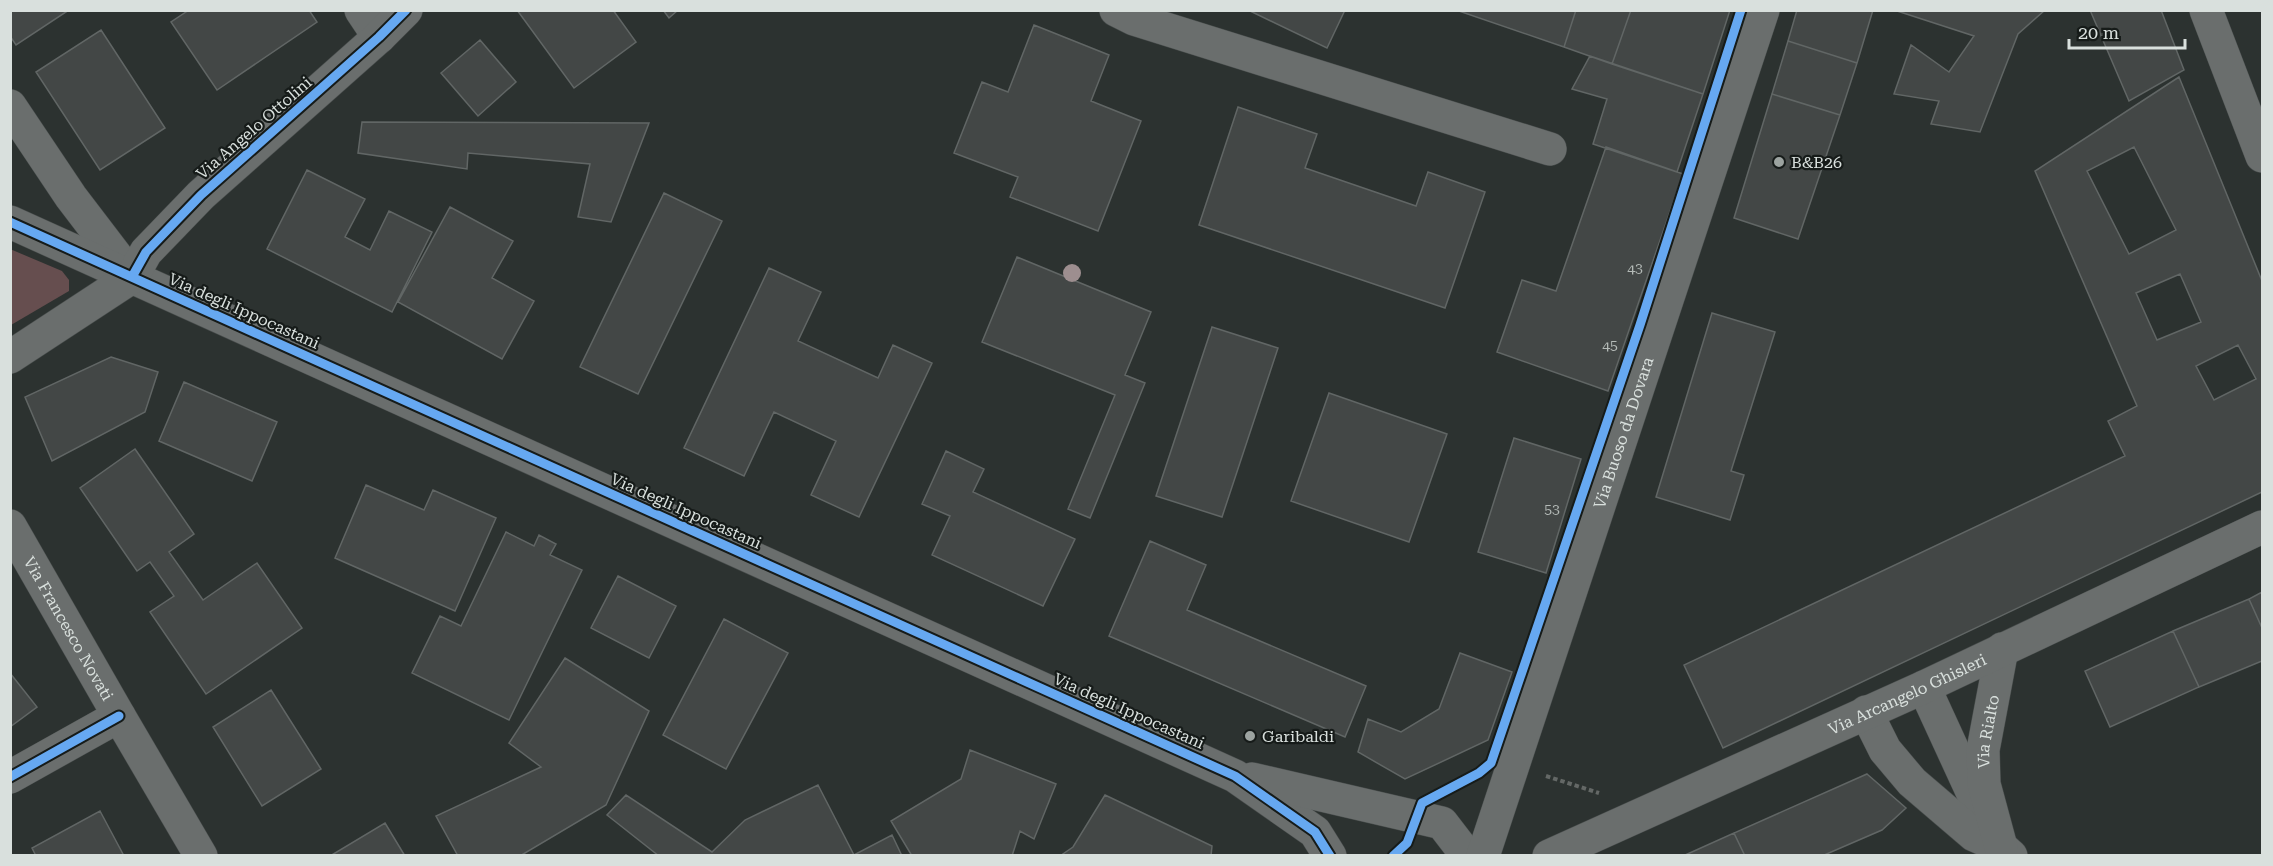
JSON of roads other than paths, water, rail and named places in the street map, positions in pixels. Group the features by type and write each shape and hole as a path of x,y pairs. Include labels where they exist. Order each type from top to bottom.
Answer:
{"street":[{"path":"361,10 379,37"},
{"name":"Via Angelo Ottolini","path":"132,277 146,252 201,195 379,37 406,10"},
{"path":"1116,10 1134,19 1550,149"},
{"name":"Via Buoso da Dovara","path":"1483,855 1763,10"},
{"path":"2206,10 2262,156"},
{"path":"10,106 71,197 132,277 10,357"},
{"name":"Via degli Ippocastani","path":"10,222 1235,776 1315,832 1330,855"},
{"name":"Via Francesco Novati","path":"10,526 201,855"},
{"name":"Via Arcangelo Ghisleri","path":"1549,855 1924,687 2262,527"},
{"name":"Via Rialto","path":"2002,649 1983,750 1984,784 2006,851"},
{"name":"Via Rialto","path":"1924,687 1971,794 2006,851"},
{"path":"1866,712 1885,750 1912,782 1974,835 2006,851"},
{"path":"10,777 119,716"},
{"name":"Via degli Ippocastani","path":"1235,776 1442,823 1462,849 1463,855"}],"place":[{"name":"B&B26","path":"1779,162"},
{"name":"Garibaldi","path":"1250,736"}]}
